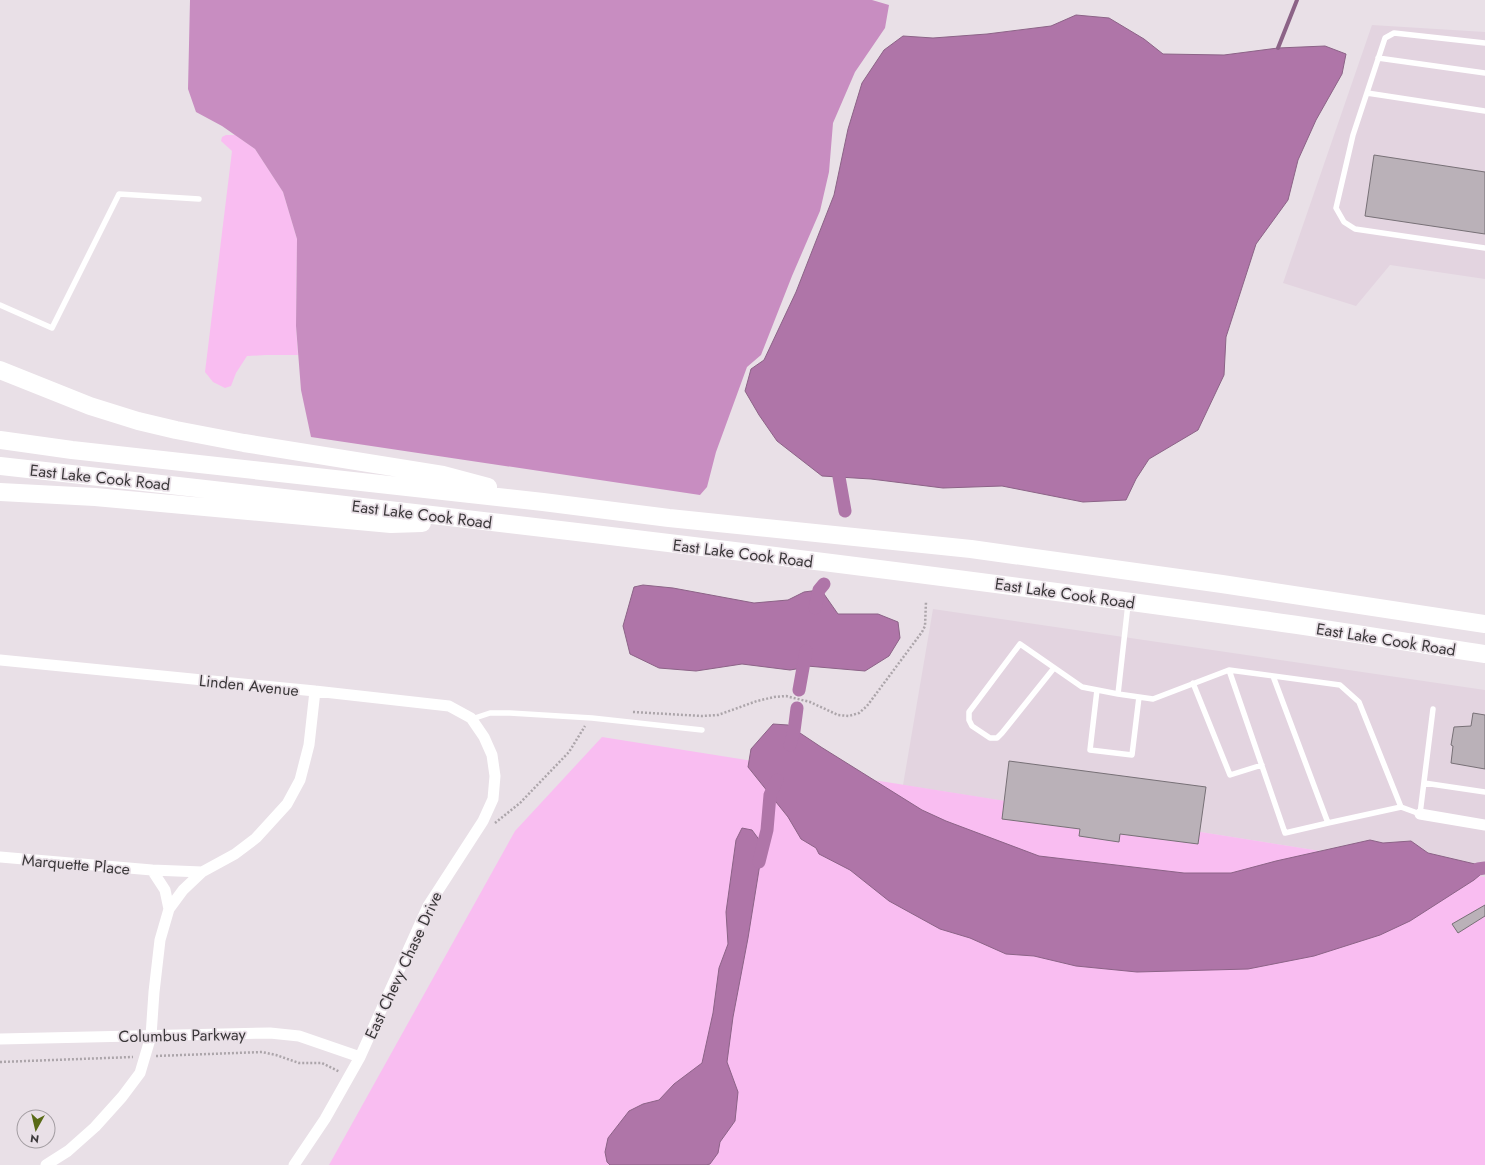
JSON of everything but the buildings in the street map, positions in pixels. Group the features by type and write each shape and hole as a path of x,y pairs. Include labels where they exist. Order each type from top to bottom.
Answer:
{"main road":[{"path":"0,370 90,406 138,421 244,443 443,475 543,502"},
{"name":"East Lake Cook Road","path":"0,440 543,502 668,518 971,549 1485,624"},
{"name":"East Lake Cook Road","path":"0,466 476,520 942,577 1264,620 1485,654"},
{"path":"0,492 95,497 390,524 476,520"},
{"path":"1129,602 1133,572"}],"street":[{"name":"Linden Avenue","path":"0,660 315,691 449,706 471,719 484,737"},
{"path":"46,1165 68,1151 96,1126 122,1097 140,1073 151,1036 160,940 169,909 182,890 202,872 235,854 256,838 287,804 300,780 309,745 315,691"},
{"name":"East Chevy Chase Drive","path":"294,1165 325,1119 360,1057 428,906 483,821 493,799 495,776 492,754 484,737"},
{"path":"1420,814 1485,825"},
{"name":"Marquette Place","path":"0,857 152,870 202,872"},
{"name":"Marquette Place","path":"152,870 165,890 169,909"},
{"name":"Columbus Parkway","path":"0,1039 270,1033 299,1036 360,1057"}],"lane":[{"path":"1485,44 1394,33 1385,38 1353,135 1336,208 1344,222 1355,229 1485,248"},
{"path":"1378,58 1485,72"},
{"path":"1367,93 1485,111"},
{"path":"0,305 52,328 119,194 199,199"},
{"path":"1118,694 1129,602"},
{"path":"1054,668 997,738 990,738 972,726 969,720 969,712 1020,644 1082,687 1153,699 1229,670 1340,685 1359,702 1401,807"},
{"path":"1229,670 1285,833 1401,807 1420,814 1433,709"},
{"path":"1273,676 1328,823"},
{"path":"1193,683 1230,774 1262,765"},
{"path":"1097,690 1090,750 1132,755 1139,697"},
{"path":"471,719 490,713 510,712 592,718 702,730"},
{"path":"1424,783 1485,792"}],"path":[{"path":"632,712 702,716 718,715 763,700 786,696 810,702 838,715 849,716 859,713 867,706 922,632 926,602"},
{"path":"494,824 520,803 569,752 585,725 592,718"},
{"path":"0,1062 262,1052 299,1063 322,1063 349,1076"}],"shaded area":[{"path":"190,0 872,0 889,5 885,28 855,72 833,123 829,172 820,211 792,276 761,355 747,367 716,452 707,487 700,495 311,437 301,390 296,326 297,239 283,192 255,149 222,126 196,112 188,89"},
{"path":"1076,15 1109,18 1144,39 1163,54 1224,55 1278,48 1325,46 1346,54 1342,74 1316,120 1298,160 1288,200 1256,244 1226,337 1224,375 1198,430 1149,459 1136,479 1126,500 1083,502 1002,486 943,488 871,479 822,476 777,441 745,391 751,369 764,360 796,292 834,195 848,129 862,83 884,50 903,36 933,38 987,34 1051,26"},
{"path":"1372,25 1485,32 1485,279 1390,265 1356,306 1283,283"},
{"path":"226,135 235,135 255,149 283,192 297,239 296,326 298,355 247,356 236,373 231,386 225,388 213,382 205,372 232,151 221,141 222,137"},
{"path":"643,585 673,588 754,603 788,600 804,592 819,590 824,594 838,614 878,614 898,622 900,638 889,656 865,671 807,666 790,670 742,664 696,671 659,668 630,654 623,626 634,587"},
{"path":"933,609 1485,690 1485,877 903,785"},
{"path":"773,724 788,725 922,810 946,821 1039,856 1184,873 1231,873 1276,861 1370,840 1383,843 1411,841 1428,853 1475,864 1480,875 1410,921 1380,935 1314,956 1248,969 1137,972 1076,966 1034,956 1006,954 970,938 940,929 889,901 850,870 819,854 816,848 801,839 788,817 748,767 751,749"},
{"path":"602,737 1485,877 1485,1165 329,1165 515,831"},
{"path":"742,828 752,830 763,845 748,938 733,1017 727,1062 738,1092 735,1121 720,1142 718,1153 710,1164 610,1165 607,1162 605,1152 608,1138 629,1111 643,1104 659,1100 674,1084 702,1063 713,1013 719,968 728,944 726,912 736,840"}],"waterway":[{"path":"1278,48 1297,0"},
{"path":"839,477 845,511"},
{"path":"815,608 819,590 824,584"},
{"path":"799,690 806,651"},
{"path":"790,745 794,731 797,708"},
{"path":"759,862 767,830 770,795 777,780"},
{"path":"1478,869 1485,868"}]}
